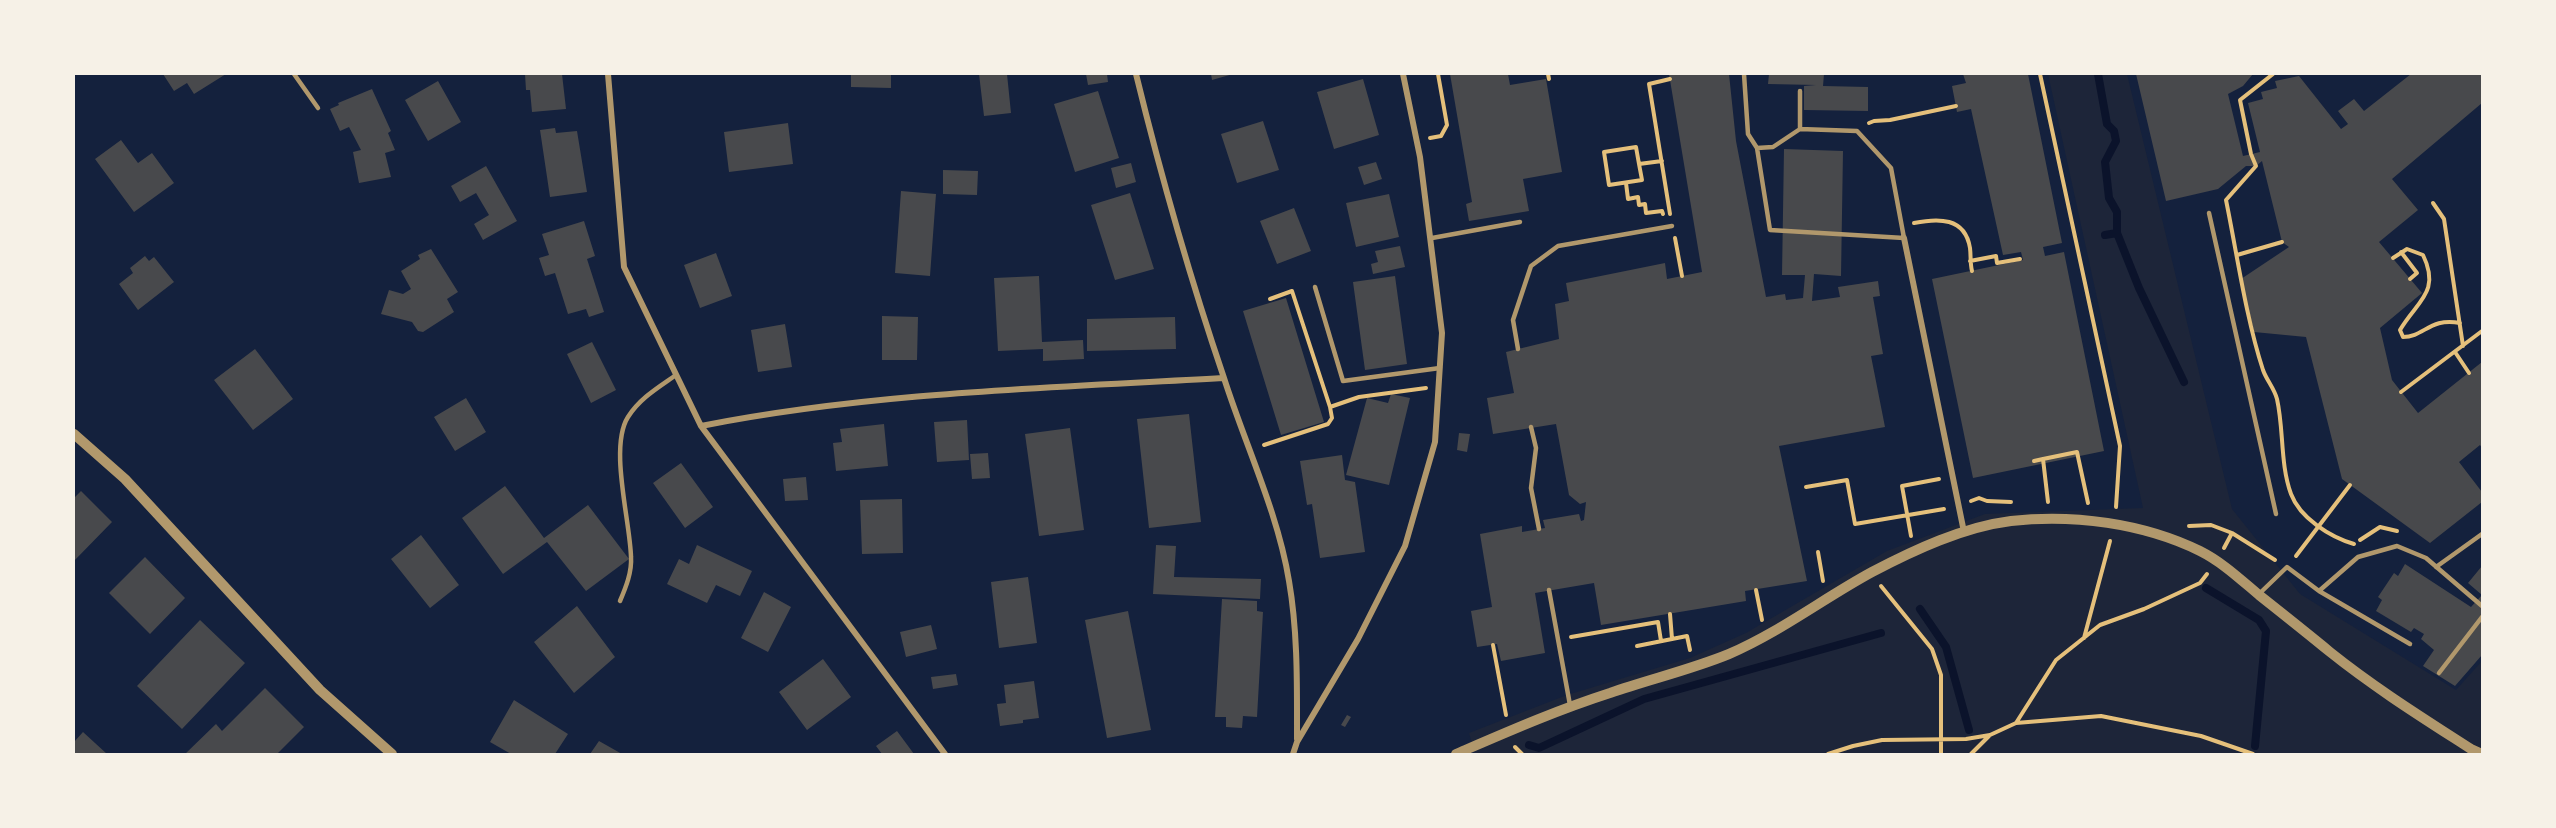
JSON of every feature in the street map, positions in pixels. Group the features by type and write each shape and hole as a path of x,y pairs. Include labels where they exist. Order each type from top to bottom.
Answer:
{"street":[{"path":"608,74 624,267 701,426 945,754"},
{"path":"1136,74 1162,180 1223,378 1275,526 1289,579 1295,630 1297,742"},
{"path":"1293,754 1297,742 1358,639 1405,546 1435,442 1442,333 1432,238 1418,141 1403,74"},
{"path":"1904,238 1964,532"},
{"path":"701,426 773,412 948,394 1223,378"},
{"path":"74,434 125,479 320,690 392,754"},
{"path":"1456,754 1609,693 1687,670 1733,652 1870,573 1914,551 1964,532 2010,521 2052,520 2115,524 2153,534 2198,550 2217,561 2383,692 2482,754"}],"lane":[{"path":"294,74 318,108"},
{"path":"1744,74 1748,134 1757,148 1770,230 1904,238 1891,168 1857,131 1800,129 1773,147 1757,148"},
{"path":"1800,91 1800,129"},
{"path":"2209,213 2276,514"},
{"path":"1432,238 1520,222"},
{"path":"1518,349 1514,320 1531,266 1557,246 1672,226"},
{"path":"1315,287 1343,381 1440,368"},
{"path":"620,601 627,583 632,558 623,495 620,438 627,419 638,403 676,375"},
{"path":"1531,428 1536,448 1531,488 1539,529"},
{"path":"2436,567 2482,534"},
{"path":"2319,591 2358,557 2397,546 2426,558 2482,606"},
{"path":"2259,594 2287,567 2319,591 2410,644"},
{"path":"1549,590 1571,707"},
{"path":"2439,673 2482,616"}],"path":[{"path":"1418,141 1441,136 1446,124 1438,74"},
{"path":"1548,74 1549,79"},
{"path":"2040,74 2120,446 2115,524 2083,638"},
{"path":"2273,74 2240,100 2251,154 2256,166 2226,200 2264,372 2275,389 2282,420 2283,453 2292,495 2303,513 2336,538 2354,544 2380,527 2402,532"},
{"path":"1670,79 1649,84 1682,276"},
{"path":"1857,131 1874,121 1890,120 1956,106"},
{"path":"1636,147 1639,164 1642,180 1609,185 1604,152 1636,147"},
{"path":"1639,164 1662,161"},
{"path":"1626,183 1628,199 1638,197 1639,205 1645,204 1646,213 1662,211 1665,227"},
{"path":"2433,203 2444,219 2463,346"},
{"path":"1902,226 1935,218 1952,222 1964,233 1968,242 1972,271"},
{"path":"2218,258 2282,242"},
{"path":"2393,258 2407,249 2423,255 2429,266 2430,283 2423,301 2400,330 2403,337 2412,337 2426,327 2447,320 2460,323"},
{"path":"2401,252 2417,273 2410,279"},
{"path":"1970,261 1996,256 1997,263 2020,259"},
{"path":"1249,452 1328,424 1332,418 1292,291 1270,299"},
{"path":"2401,392 2482,331"},
{"path":"2455,352 2469,373"},
{"path":"1330,407 1359,397 1416,388 1438,388"},
{"path":"2034,460 2077,452 2088,506"},
{"path":"2043,459 2047,475 2044,484 2052,520"},
{"path":"1914,551 1902,486 1952,477"},
{"path":"1806,487 1848,480 1856,524 1958,506"},
{"path":"2185,526 2211,525 2232,532 2287,567 2350,485"},
{"path":"2116,507 2127,511"},
{"path":"2016,723 2056,660 2100,625 2144,609 2200,584 2217,561 2232,532"},
{"path":"1818,552 1827,599"},
{"path":"1870,573 1932,649 1941,675 1941,754"},
{"path":"1756,590 1762,621"},
{"path":"1670,614 1672,639"},
{"path":"1587,634 1658,622 1661,641"},
{"path":"1637,646 1687,636 1691,656"},
{"path":"1493,645 1506,716"},
{"path":"1828,754 1882,740 1941,740 1990,735 2016,723 2101,716 2201,736 2253,754"},
{"path":"1971,754 1990,735"}],"shaded area":[{"path":"2048,74 2127,74 2232,509 2300,594 2456,690 2482,661 2482,754 1475,754 1469,733 1567,695 1690,658 1746,633 1887,551 1985,514 2143,508"}],"building":[{"path":"163,74 226,74 194,94 187,83 174,91"},
{"path":"525,74 562,74 566,109 532,112 530,90 526,90"},
{"path":"851,74 891,74 891,88 851,87"},
{"path":"979,74 1007,74 1011,113 984,116"},
{"path":"1086,74 1107,74 1108,82 1088,85"},
{"path":"1211,74 1233,74 1212,80"},
{"path":"1450,74 1508,74 1510,85 1546,79 1562,172 1523,179 1529,211 1469,221 1466,204 1472,202"},
{"path":"1669,74 1729,74 1736,141 1766,297 1785,294 1786,300 1803,298 1805,275 1782,275 1784,149 1843,151 1841,276 1814,274 1812,301 1840,297 1838,287 1878,281 1880,296 1873,297 1883,354 1871,356 1885,427 1779,446 1807,581 1745,591 1746,601 1601,625 1594,583 1535,593 1545,653 1501,661 1497,644 1477,647 1471,611 1492,607 1480,534 1522,526 1522,532 1545,528 1543,520 1579,514 1581,521 1584,520 1586,502 1580,504 1569,495 1556,424 1493,434 1487,398 1514,393 1506,352 1559,339 1555,304 1569,301 1566,283 1665,263 1667,279 1702,272"},
{"path":"1769,74 1824,74 1823,86 1868,87 1868,111 1804,110 1804,86 1816,85 1768,84"},
{"path":"1963,74 2028,74 2062,243 2043,247 2045,256 2064,252 2104,451 1973,478 1932,279 2023,260 2021,252 2003,255 1971,109 1957,112 1952,86 1966,83"},
{"path":"2136,74 2253,74 2243,86 2228,94 2243,156 2260,152 2248,103 2263,99 2261,92 2277,88 2275,81 2299,76 2341,129 2348,124 2338,111 2354,99 2364,111 2411,74 2482,74 2482,103 2392,179 2418,210 2379,242 2422,293 2380,328 2392,380 2418,413 2482,362 2482,448 2480,445 2459,462 2482,492 2482,502 2430,543 2342,479 2306,337 2254,332 2241,279 2289,247 2282,242 2262,161 2256,166 2246,166 2218,189 2166,201"},
{"path":"1363,79 1379,135 1334,149 1317,92"},
{"path":"438,81 461,122 428,141 405,100"},
{"path":"372,89 391,131 388,133 395,150 385,153 391,177 359,183 353,152 361,150 349,127 340,131 330,109 339,105 338,103"},
{"path":"1098,91 1119,158 1075,172 1054,104"},
{"path":"1263,121 1279,170 1237,183 1221,134"},
{"path":"788,123 793,164 729,172 724,132"},
{"path":"555,128 556,133 577,131 587,192 550,197 540,130"},
{"path":"121,140 138,163 152,153 174,183 134,212 95,159"},
{"path":"1376,162 1382,179 1364,185 1358,167"},
{"path":"1131,163 1136,182 1116,188 1111,168"},
{"path":"486,166 517,221 483,240 474,224 489,215 476,193 460,202 451,186"},
{"path":"943,170 978,171 977,195 943,194"},
{"path":"901,191 936,194 930,276 895,273"},
{"path":"1130,193 1154,269 1115,280 1091,205"},
{"path":"1389,194 1399,237 1356,247 1346,203"},
{"path":"1294,208 1311,251 1277,264 1260,221"},
{"path":"584,221 595,256 587,259 604,312 589,317 586,309 568,314 555,273 545,276 539,258 549,255 542,234"},
{"path":"1400,246 1405,267 1373,274 1371,264 1378,262 1375,251"},
{"path":"431,249 458,292 447,299 454,312 423,332 418,331 412,322 381,314 389,290 403,294 411,289 401,271 420,259 418,255"},
{"path":"716,253 732,296 700,308 684,265"},
{"path":"145,256 149,261 154,257 174,282 138,310 119,284 133,273 130,268"},
{"path":"1039,276 1042,342 1083,340 1084,359 1043,361 1043,349 998,351 994,278"},
{"path":"1395,276 1407,364 1365,370 1353,282"},
{"path":"1286,298 1324,422 1281,435 1243,311"},
{"path":"882,316 918,317 917,360 882,360"},
{"path":"1175,317 1176,349 1087,351 1087,319"},
{"path":"785,324 792,367 758,372 751,330"},
{"path":"592,342 616,390 591,403 567,354"},
{"path":"255,349 293,399 253,430 214,380"},
{"path":"1391,394 1410,398 1389,485 1346,475 1367,398 1388,403"},
{"path":"466,398 486,432 455,451 434,417"},
{"path":"1189,414 1201,522 1149,528 1137,419"},
{"path":"967,420 969,460 937,462 934,422"},
{"path":"884,424 888,466 836,471 833,443 842,442 840,429"},
{"path":"1070,428 1084,530 1039,536 1025,434"},
{"path":"1459,433 1470,434 1467,452 1457,450"},
{"path":"988,453 990,478 972,479 970,454"},
{"path":"1342,455 1345,480 1355,482 1365,552 1320,558 1312,504 1307,505 1300,461"},
{"path":"681,463 713,507 685,528 653,483"},
{"path":"806,477 808,500 785,501 783,479"},
{"path":"505,486 544,538 588,505 629,559 586,591 547,542 503,574 462,518"},
{"path":"81,491 112,522 74,561 74,498"},
{"path":"902,499 903,553 862,554 860,500"},
{"path":"421,535 459,585 430,608 391,559"},
{"path":"697,545 752,571 740,596 716,585 707,603 667,584 679,559 689,564"},
{"path":"1156,545 1176,546 1174,577 1261,579 1260,599 1153,594"},
{"path":"145,557 185,598 150,634 109,593"},
{"path":"2405,564 2471,607 2482,595 2482,655 2455,686 2423,666 2434,650 2421,639 2424,634 2414,628 2411,632 2376,611 2382,600 2378,597 2394,573 2398,576"},
{"path":"2482,566 2482,595 2468,583"},
{"path":"1028,577 1037,643 999,648 991,582"},
{"path":"764,592 791,607 768,652 741,638"},
{"path":"1222,599 1257,601 1257,611 1263,612 1257,717 1243,716 1242,728 1226,727 1226,717 1215,717"},
{"path":"577,606 615,657 574,693 534,642"},
{"path":"1128,611 1151,730 1107,738 1085,620"},
{"path":"200,620 245,663 182,729 137,686"},
{"path":"931,625 937,649 906,657 900,632"},
{"path":"823,659 851,697 807,730 779,692"},
{"path":"956,674 958,685 933,689 931,677"},
{"path":"1034,681 1039,718 1000,726 997,704 1006,703 1004,685"},
{"path":"265,688 304,727 277,754 185,754 216,724 222,731"},
{"path":"514,700 568,734 555,754 511,754 490,742"},
{"path":"1347,715 1351,717 1345,727 1341,725"},
{"path":"897,731 914,754 882,754 876,746"},
{"path":"83,732 107,754 74,754 74,742"},
{"path":"599,741 622,754 590,754"}],"waterway":[{"path":"2098,74 2107,124 2114,131 2116,141 2105,162 2109,198 2117,212 2117,233 2139,288 2184,382"},
{"path":"2105,235 2117,233"},
{"path":"2206,588 2259,620 2266,631 2255,746"},
{"path":"1920,609 1946,647 1969,730"},
{"path":"1529,745 1539,748 1644,699 1881,633"}]}
